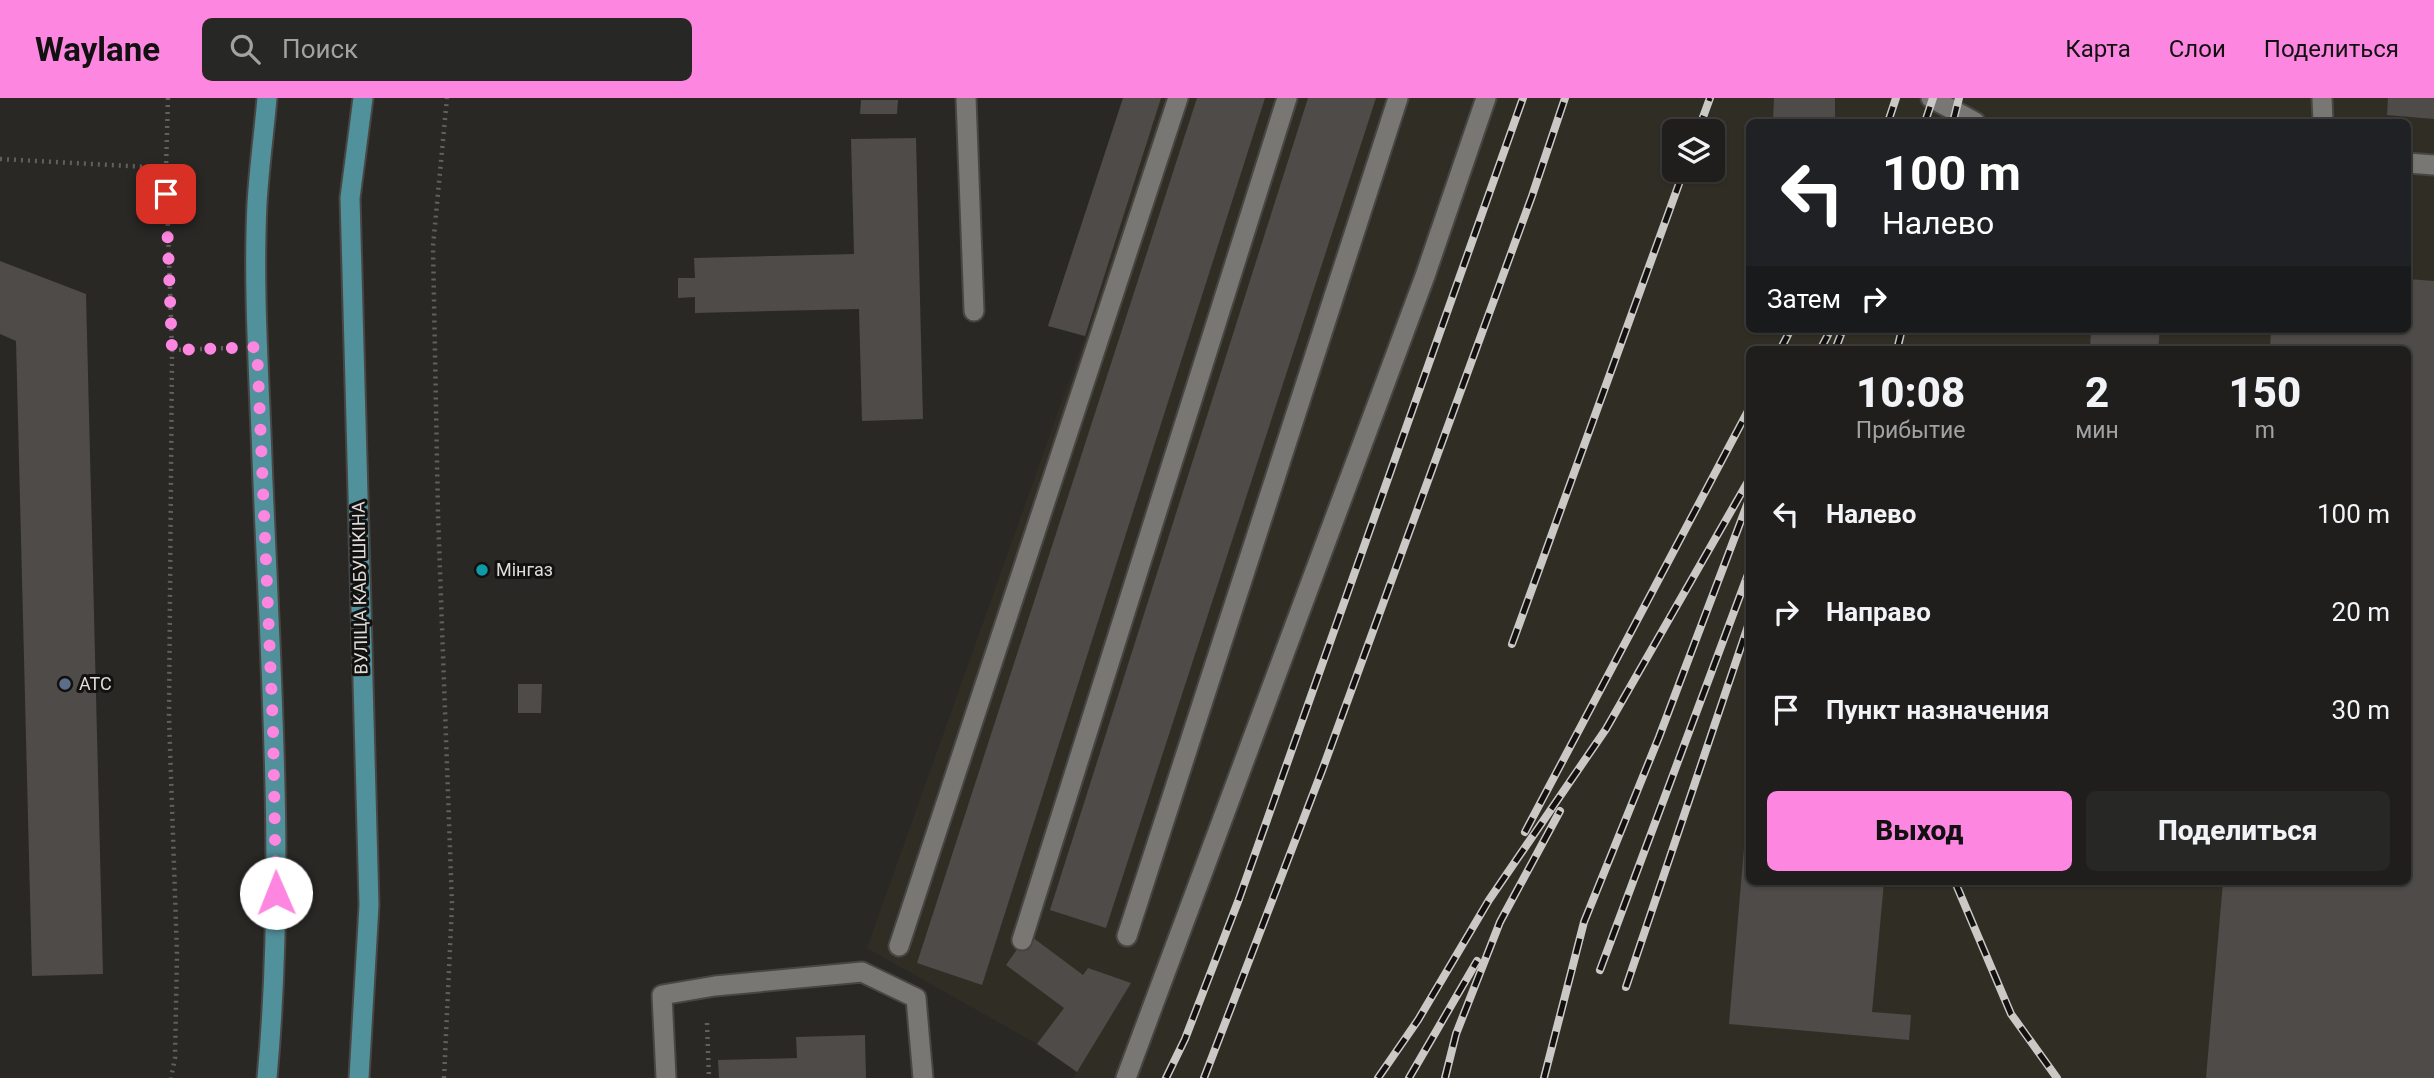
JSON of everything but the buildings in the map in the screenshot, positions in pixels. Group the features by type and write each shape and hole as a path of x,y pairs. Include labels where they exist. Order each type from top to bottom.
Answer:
{"main road":[{"path":"267,98 257,204 257,347 276,879 273,1017 267,1078"},
{"name":"ВУЛІЦА КАБУШКІНА","path":"359,1078 369,905 351,198 363,98"}],"lane":[{"path":"966,98 974,312"},
{"path":"899,946 1178,98"},
{"path":"1022,940 1287,98"},
{"path":"1126,936 1398,98"},
{"path":"1126,1078 1425,276 1486,98"},
{"path":"1931,98 1970,119"},
{"path":"2322,98 2323,119"},
{"path":"2411,163 2434,165"},
{"path":"666,1078 662,995 715,986 862,972 916,998 923,1078"}],"path":[{"path":"168,98 166,168 172,350 169,717 177,967 172,1078"},
{"path":"444,1078 452,905 438,515 433,246 447,98"},
{"path":"0,159 166,168"},
{"path":"172,350 257,347"},
{"path":"707,1023 709,1078"}],"shaded area":[{"path":"1123,98 2434,98 2434,1078 1073,1078 1077,1072 1037,1044 867,948 1085,337 1048,326"}],"railway":[{"path":"1166,1078 1185,1039 1239,899 1523,98"},
{"path":"1204,1078 1323,768 1532,196 1565,98"},
{"path":"1702,119 1710,98"},
{"path":"1889,119 1896,98"},
{"path":"1926,119 1933,98"},
{"path":"1954,119 1959,98"},
{"path":"1512,644 1680,182"},
{"path":"1782,346 1789,333"},
{"path":"1822,346 1829,333"},
{"path":"1837,346 1841,333"},
{"path":"1898,346 1901,333"},
{"path":"1525,832 1746,415"},
{"path":"1378,1078 1418,1020 1489,900 1606,729 1746,485"},
{"path":"1544,1078 1584,922 1659,737 1746,508"},
{"path":"1600,970 1746,580"},
{"path":"1626,987 1746,632"},
{"path":"1445,1078 1456,1034 1500,922 1560,811"},
{"path":"1956,885 2011,1014 2057,1078"},
{"path":"1409,1078 1477,961"}],"place":[{"name":"Мінгаз","path":"482,570"},
{"name":"АТС","path":"65,684"}],"route":[{"path":"166,194 172,350 257,347 273,728 276,893"}]}
